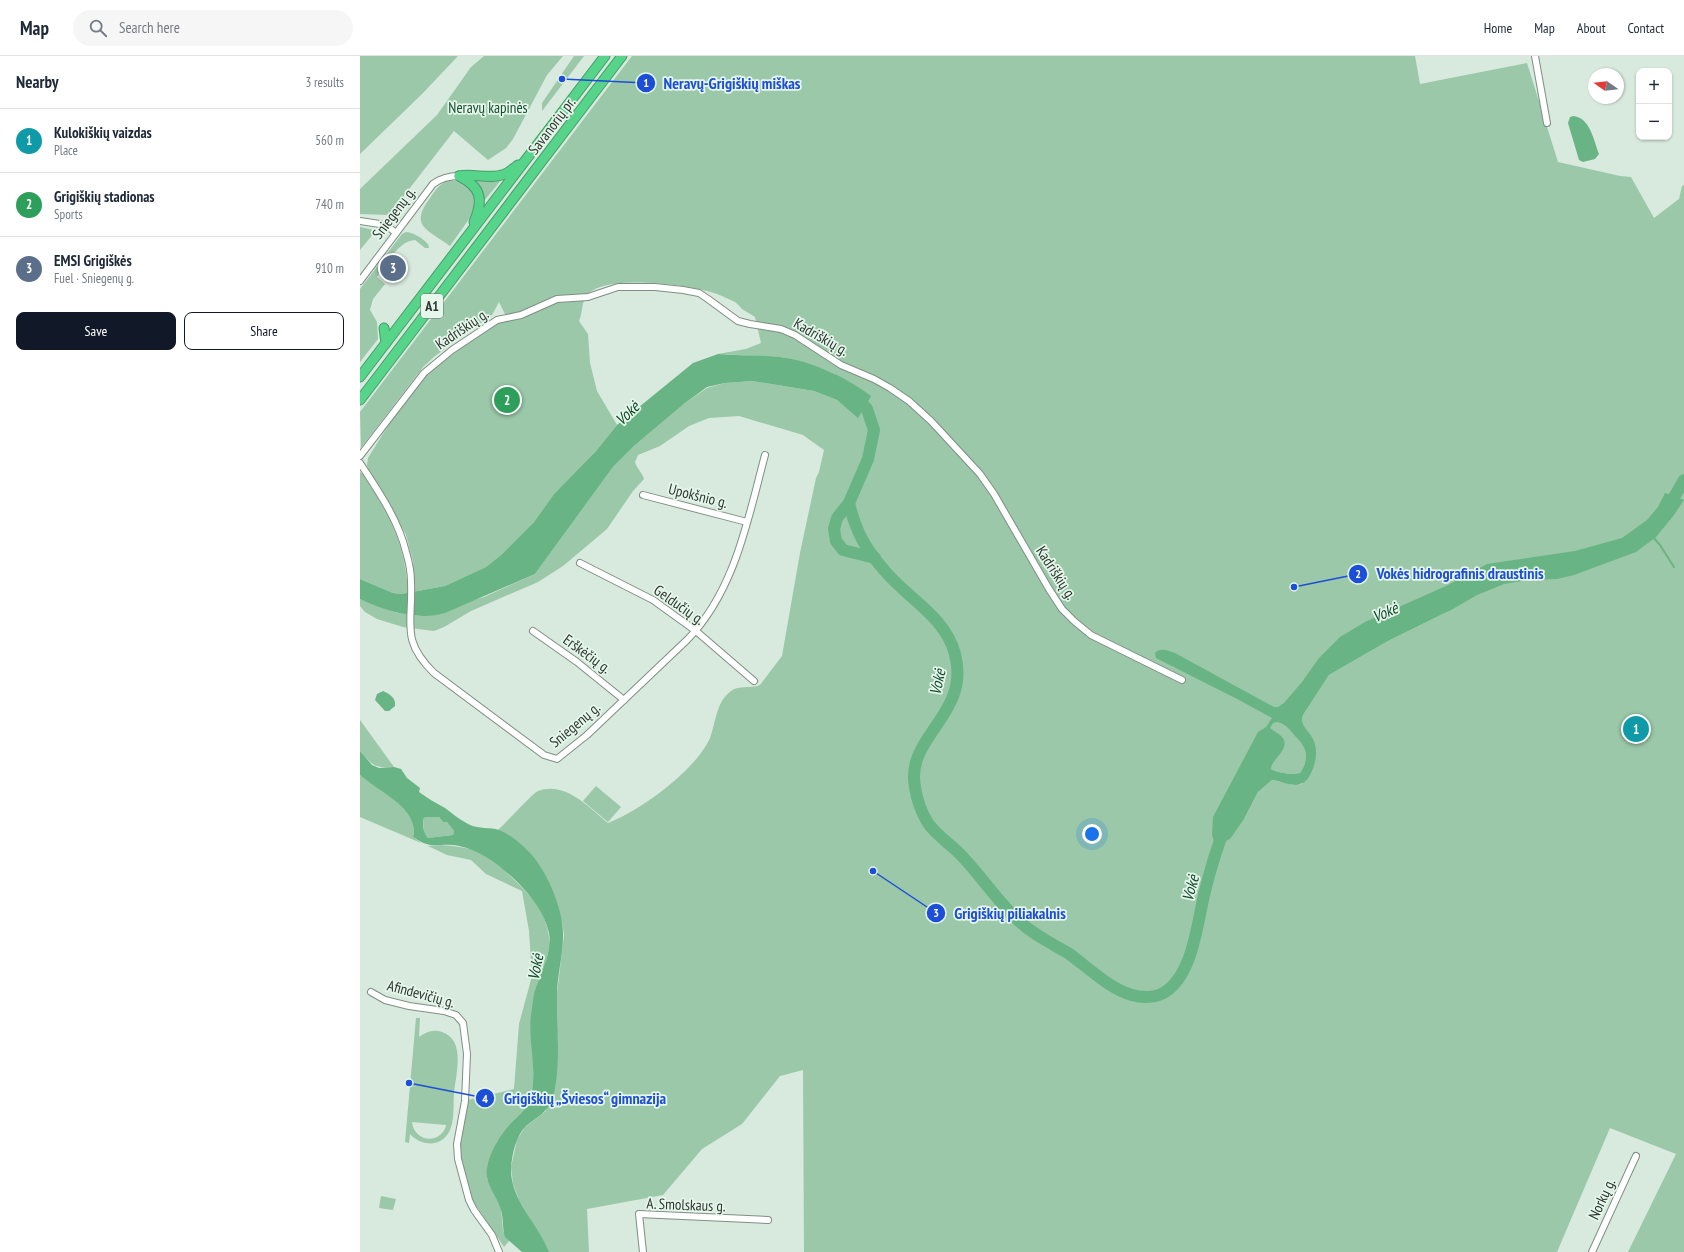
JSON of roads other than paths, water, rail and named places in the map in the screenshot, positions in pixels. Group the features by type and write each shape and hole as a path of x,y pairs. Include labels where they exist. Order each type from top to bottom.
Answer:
{"highway":[{"name":"A1","path":"360,377 605,56"},
{"name":"Savanorių pr.","path":"360,400 622,56"},
{"path":"459,176 496,176 505,174 526,159"},
{"path":"459,176 474,186 480,198 480,204 467,236"},
{"path":"384,328 386,343"}],"street":[{"path":"1535,56 1547,123"},
{"name":"Sniegenų g.","path":"360,281 433,184 439,179 449,176 459,176"},
{"path":"360,221 386,225 396,232"},
{"name":"Kadriškių g.","path":"360,456 424,373 452,350 497,320 521,315 557,299 588,297 618,287 655,287 683,290 698,294 708,299 738,320 750,324 781,329 796,335 841,365 874,379 909,401 931,421 980,474 994,494 1062,609 1091,635 1182,680"},
{"name":"Sniegenų g.","path":"360,463 391,511 401,534 410,567 412,582 409,626 410,632 422,660 434,673 544,756 557,759 587,735 696,631 728,578 747,522 765,455"},
{"name":"Upokšnio g.","path":"643,496 747,522"},
{"name":"Geldučių g.","path":"580,563 653,600 696,631 754,681"},
{"name":"Erškėčių g.","path":"533,631 601,681 624,700"},
{"name":"Afindevičių g.","path":"371,992 385,1000 409,1006 444,1011 456,1015 463,1023 467,1054 465,1101 457,1144 458,1159 469,1200 474,1210 492,1235 499,1252"},
{"name":"Norkų g.","path":"1592,1252 1636,1156"},
{"name":"A. Smolskaus g.","path":"643,1252 639,1214 768,1220"}],"waterway":[{"name":"Vokė","path":"855,395 867,409 874,430 868,459 849,503 837,518 834,529 836,541 843,550 875,558"},
{"name":"Vokė","path":"1666,511 1684,480"},
{"name":"Vokė","path":"849,503 858,531 866,547 893,580 934,618 943,629 955,654 957,675 954,693 947,709 919,753 915,769 915,787 921,810 931,827 967,861 1002,904 1023,925 1068,953 1098,977 1123,992 1144,997 1161,994 1175,983 1188,960 1193,946 1209,876 1224,830"},
{"path":"1653,537 1674,567"}],"place":[{"name":"Neravų-Grigiškių miškas","path":"562,79"},
{"name":"EMSI Grigiškės","path":"393,268"},
{"name":"Grigiškių stadionas","path":"507,400"},
{"name":"Vokės hidrografinis draustinis","path":"1294,587"},
{"name":"Kulokiškių vaizdas","path":"1636,729"},
{"name":"Grigiškių piliakalnis","path":"873,871"},
{"name":"Grigiškių „Šviesos“ gimnazija","path":"409,1083"}],"park label":[{"name":"Neravų kapinės","path":"488,108"}]}
